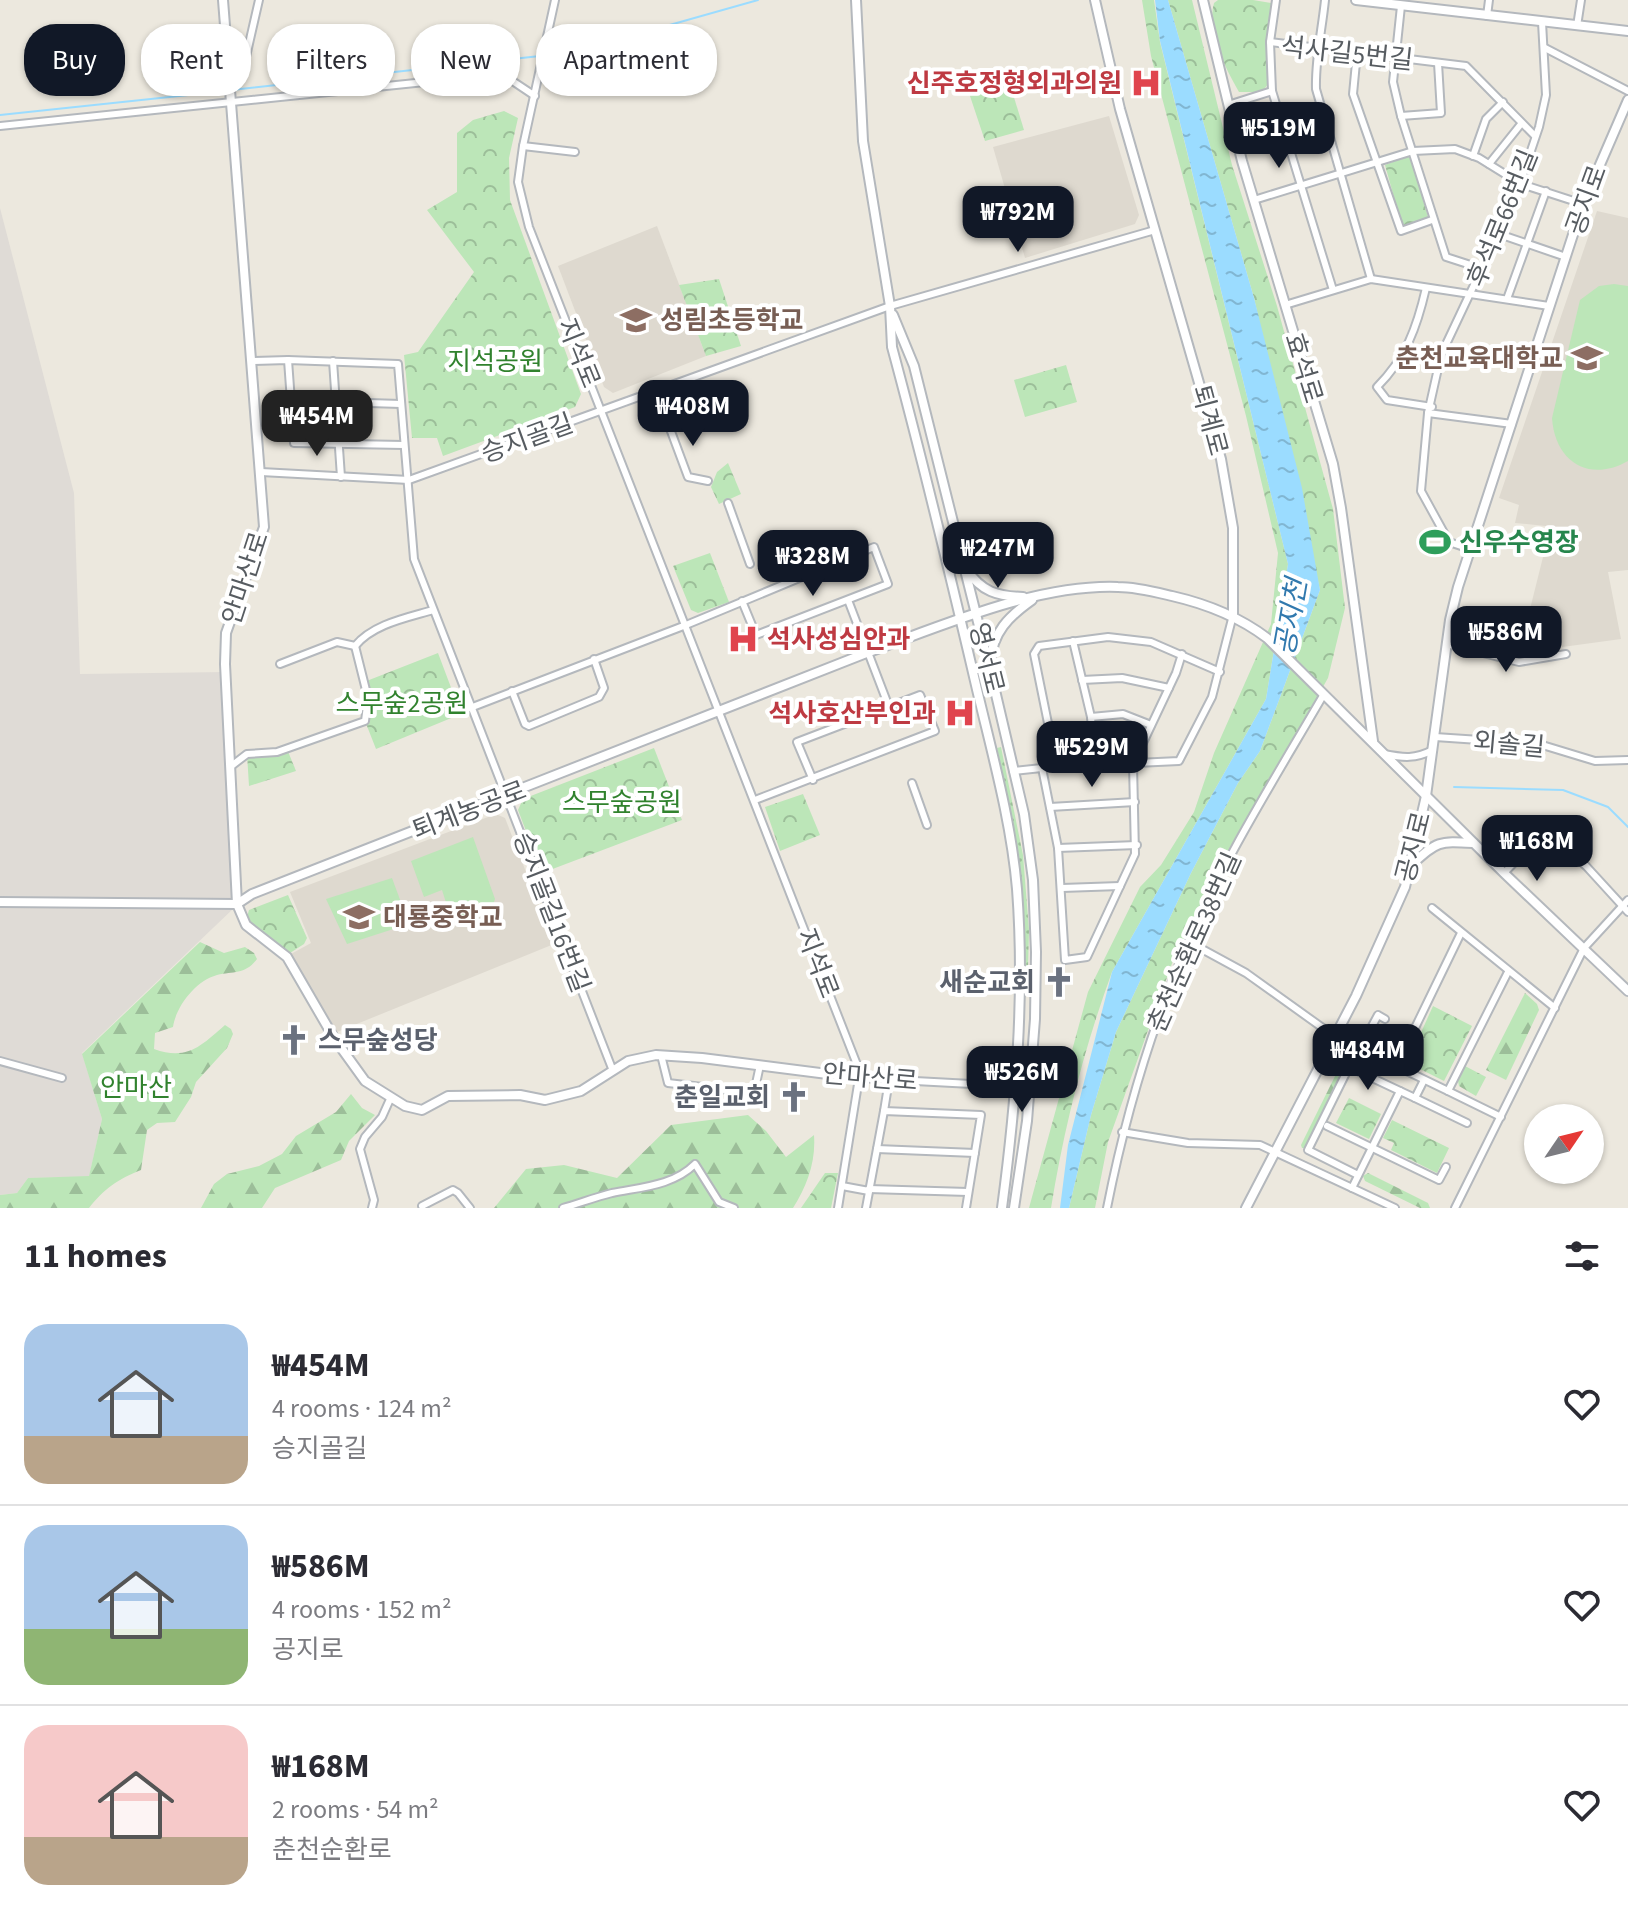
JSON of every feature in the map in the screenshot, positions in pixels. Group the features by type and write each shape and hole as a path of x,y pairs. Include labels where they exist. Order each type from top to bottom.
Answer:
{"street":[{"path":"223,0 225,24"},
{"path":"251,35 259,0"},
{"name":"지석로","path":"555,0 518,182 529,227 755,800 856,1062 859,1078"},
{"name":"영서로","path":"856,0 863,141 890,306 892,347 942,540 990,668 1024,814 1033,880 1036,952 1033,1046 1014,1208"},
{"name":"퇴계로","path":"1095,0 1120,109 1221,459 1233,528 1233,615"},
{"name":"효석로","path":"1203,0 1254,200 1333,464 1373,742"},
{"path":"1270,42 1276,0"},
{"path":"1325,0 1320,47 1315,62 1316,89 1371,279"},
{"path":"1356,0 1627,32"},
{"path":"1487,16 1489,0"},
{"path":"1577,26 1581,0"},
{"path":"1401,6 1393,82 1432,220 1446,257 1483,269"},
{"name":"후석로66번길","path":"1470,549 1449,542 1421,491 1430,410 1441,355 1521,184 1535,136 1546,95 1542,22"},
{"name":"석사길5번길","path":"1333,290 1272,91 1270,42 1466,66 1535,136"},
{"path":"1545,48 1628,91"},
{"path":"1357,52 1353,94 1401,231 1432,220"},
{"name":"석사길5번길","path":"1401,116 1441,113 1438,63"},
{"path":"0,126 502,74 535,96"},
{"path":"1228,105 1272,91"},
{"name":"안마산로","path":"232,96 264,527 226,633 237,904 246,925 287,957 334,1038 365,1081 405,1106 422,1110 448,1096 520,1095 545,1100 581,1091 628,1061 661,1055 859,1078 1029,1087"},
{"name":"공지로","path":"1246,1208 1356,996 1399,901 1411,866 1426,796 1458,587 1583,204 1628,100"},
{"path":"1473,156 1486,119 1503,102"},
{"path":"1489,164 1521,124"},
{"path":"523,146 575,152"},
{"path":"1254,200 1413,151 1455,149 1489,164 1521,184 1583,204"},
{"path":"1507,299 1546,191"},
{"path":"890,306 1155,230"},
{"name":"공지로","path":"1499,234 1566,257"},
{"path":"1285,305 1371,279 1549,306"},
{"name":"후석로66번길","path":"1426,288 1419,320 1395,368 1377,387 1387,400 1512,424"},
{"name":"영서로","path":"890,306 914,366 962,561 979,698 1010,836 1016,887 1021,1000 1012,1133 1002,1208"},
{"name":"승지골길","path":"261,472 409,480 890,306"},
{"path":"288,360 294,443 404,445"},
{"path":"252,361 333,361 341,477"},
{"name":"승지골길16번길","path":"333,361 398,364 414,559 613,1071"},
{"path":"898,369 904,362 914,366"},
{"path":"336,402 401,404"},
{"path":"669,426 688,477 708,481"},
{"path":"728,503 750,564"},
{"path":"942,540 950,546 955,538"},
{"path":"470,708 686,625 742,601 874,547 888,584 756,635 742,601"},
{"path":"962,561 982,589 1003,596 1036,597 1118,587 1193,601 1233,615 1267,638 1473,843 1628,991"},
{"path":"990,668 994,639 1000,628 1036,597"},
{"name":"퇴계농공로","path":"0,902 237,904 252,894 869,652 969,616 1036,597"},
{"path":"848,600 889,707"},
{"path":"355,646 364,636 399,620 433,610"},
{"path":"1013,771 1179,761 1212,697 1233,615"},
{"path":"1051,767 1052,743 1034,654 1039,646 1108,637 1151,642 1220,672"},
{"path":"1073,641 1091,717 1095,766"},
{"path":"280,664 337,642 355,646"},
{"path":"1447,644 1519,662 1566,654"},
{"path":"230,767 247,754 277,752 365,721 368,698 355,646"},
{"path":"1042,768 1058,848 1065,960 1087,957 1135,854 1133,764 1182,654"},
{"path":"512,691 525,724 529,726 599,697 604,688 594,659"},
{"path":"1082,680 1122,678 1169,688"},
{"path":"979,698 987,690 996,697"},
{"name":"춘천순환로38번길","path":"1107,1208 1122,1132 1148,1045 1189,942 1238,842 1321,691"},
{"path":"755,800 813,780 935,731 920,695 797,742 813,780"},
{"path":"1091,717 1123,714 1151,725"},
{"name":"외솔길","path":"1435,737 1539,744 1595,761 1628,760"},
{"path":"1384,754 1404,759 1417,758 1433,750"},
{"path":"912,783 927,825"},
{"path":"1050,807 1135,802"},
{"path":"1504,873 1547,829 1628,912"},
{"path":"1411,866 1440,842 1473,843"},
{"path":"1058,848 1137,845"},
{"path":"1062,888 1120,886"},
{"path":"1455,1208 1584,948 1628,900"},
{"name":"공지로","path":"1432,908 1555,1008"},
{"path":"1397,1065 1461,933"},
{"path":"1189,942 1246,973 1334,1036 1501,1117"},
{"path":"1448,1091 1508,972"},
{"path":"1360,1048 1378,1015 1385,1019"},
{"path":"1018,1042 1026,1049 1033,1046"},
{"path":"661,1055 668,1083 754,1093 760,1065"},
{"path":"0,1061 62,1078"},
{"path":"1358,1175 1308,1150 1349,1067 1467,1123"},
{"path":"838,1208 859,1078"},
{"path":"866,1208 889,1080"},
{"path":"1415,1098 1424,1080"},
{"path":"1352,1188 1400,1091"},
{"path":"372,1208 374,1200 360,1149 365,1137 382,1117 391,1097"},
{"path":"884,1111 981,1115 966,1208"},
{"path":"1327,1126 1439,1180 1446,1167"},
{"path":"1012,1133 1019,1130 1024,1136"},
{"path":"1122,1132 1188,1143 1260,1145 1395,1208"},
{"path":"1383,1153 1387,1144"},
{"path":"877,1149 975,1153"},
{"path":"563,1208 598,1196 666,1181 686,1173 695,1164 719,1202 734,1208"},
{"path":"842,1186 869,1190 968,1192"},
{"path":"422,1206 453,1190 470,1208"}],"shaded area":[{"path":"1109,116 1139,215 1135,224 1025,258 993,147"},
{"path":"0,208 74,493 80,674 226,672 235,907 82,1053 102,1119 89,1177 28,1178 17,1193 0,1195"},
{"name":"춘천교육대학교","path":"1597,211 1628,218 1628,570 1608,572 1621,639 1519,653 1545,549 1546,526 1515,523 1519,505 1499,498"},
{"name":"성림초등학교","path":"657,226 706,356 613,393 604,387 558,266"},
{"path":"496,814 505,818 554,944 337,1032 291,954 311,943 290,892"}],"green space":[{"path":"1142,0 1154,0 1160,42 1288,564 1266,699 1112,972 1076,1088 1051,1208 1029,1208 1088,992 1140,887 1161,865 1194,812 1214,753 1271,624 1278,553 1246,416 1151,56"},
{"path":"1168,0 1192,0 1232,165 1277,306 1333,509 1345,608 1328,678 1175,955 1108,1142 1095,1208 1069,1208 1091,1115 1116,1032 1191,873 1238,783 1260,751 1320,590 1254,298"},
{"path":"1218,0 1271,3 1268,84 1262,92 1239,92 1228,72 1213,26 1214,3"},
{"path":"1009,81 1024,130 985,141 969,93"},
{"name":"지석공원","path":"504,111 518,118 509,158 510,200 581,394 575,407 443,456 437,438 412,438 404,355 418,352 474,272 427,210 457,192 457,133 473,120"},
{"path":"1410,155 1428,217 1402,226 1385,165"},
{"path":"719,279 741,346 706,356 679,285"},
{"path":"1599,286 1628,286 1628,461 1600,470 1588,469 1567,457 1555,433 1552,418 1580,300"},
{"path":"1066,365 1077,402 1025,417 1014,380"},
{"path":"728,463 741,494 719,504 711,487 717,472"},
{"path":"1013,534 1022,566 1005,571 991,564 984,543"},
{"path":"710,553 729,602 698,613 691,610 673,566"},
{"name":"스무숲2공원","path":"438,653 461,714 376,749 365,721 368,698 364,682"},
{"path":"1001,747 1023,855 1029,930 1028,970 1025,968 1017,857 997,748"},
{"name":"스무숲공원","path":"654,748 682,820 542,873 518,810 523,799"},
{"path":"287,749 296,771 249,786 247,754"},
{"path":"803,794 820,835 780,851 765,807"},
{"path":"473,837 495,899 492,908 460,921 449,912 442,890 424,897 411,861"},
{"path":"392,878 409,924 347,944 326,899"},
{"path":"288,895 307,938 304,944 290,953 249,922 247,917 249,910"},
{"name":"안마산","path":"200,942 224,953 245,947 257,959 244,970 217,975 201,983 182,1003 173,1027 155,1033 154,1049 176,1053 201,1045 225,1025 233,1034 227,1048 196,1082 191,1097 175,1122 157,1123 147,1130 141,1170 112,1185 89,1208 0,1208 0,1195 17,1193 28,1178 89,1176 102,1119 82,1054"},
{"path":"1525,993 1539,1010 1506,1080 1486,1070"},
{"path":"1433,1006 1472,1026 1444,1081 1412,1065 1409,1059"},
{"path":"1345,1063 1346,1067 1306,1148 1302,1148 1341,1064"},
{"path":"1465,1066 1486,1077 1476,1096 1459,1086"},
{"path":"351,1094 362,1108 375,1115 349,1141 341,1160 275,1188 262,1208 201,1208 214,1184 227,1174 259,1166 282,1154 296,1136 336,1112"},
{"path":"1349,1098 1381,1114 1369,1139 1336,1123"},
{"path":"748,1115 766,1131 786,1157 814,1135 810,1173 793,1208 494,1208 526,1169 564,1165 617,1178 671,1125"},
{"path":"1392,1120 1449,1148 1437,1173 1391,1150 1394,1143 1383,1138"},
{"path":"825,1173 838,1173 831,1208 801,1208"},
{"path":"1368,1173 1428,1203 1430,1208 1420,1208 1365,1181 1363,1176"}],"water":[{"name":"공지천","path":"1155,0 1168,0 1254,298 1302,488 1320,590 1260,751 1238,783 1191,873 1116,1032 1091,1115 1069,1208 1060,1208 1068,1145 1112,972 1266,699 1288,564 1160,41"}],"waterway":[{"path":"673,24 758,0"},
{"path":"251,88 536,56"},
{"path":"0,115 179,96"},
{"path":"1454,787 1563,790 1608,807 1628,827"}],"place":[{"name":"신주호정형외과의원","path":"1146,83"},
{"name":"성림초등학교","path":"636,320"},
{"name":"춘천교육대학교","path":"1587,358"},
{"name":"신우수영장","path":"1435,542"},
{"name":"석사성심안과","path":"743,639"},
{"name":"석사호산부인과","path":"960,713"},
{"name":"대룡중학교","path":"359,917"},
{"name":"새순교회","path":"1059,982"},
{"name":"스무숲성당","path":"294,1040"},
{"name":"춘일교회","path":"794,1097"}]}
